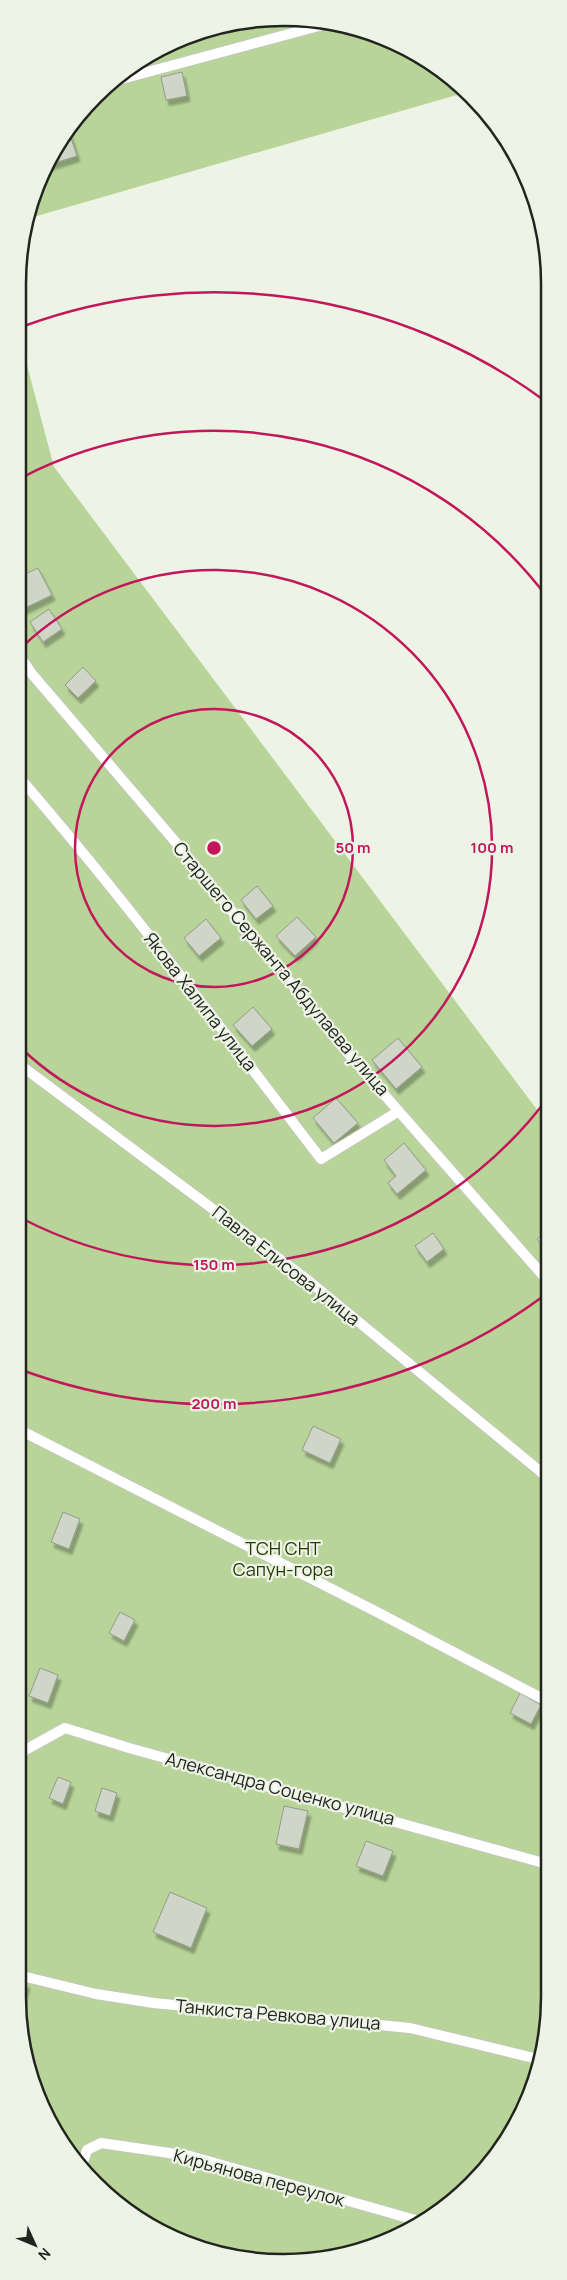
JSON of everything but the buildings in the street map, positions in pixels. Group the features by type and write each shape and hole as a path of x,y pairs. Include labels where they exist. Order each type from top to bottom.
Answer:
{"lane":[{"path":"131,77 315,28"},
{"name":"Старшего Сержанта Абдулаева улица","path":"26,665 173,839 352,1058 541,1273"},
{"name":"Якова Халипа улица","path":"26,784 143,929 321,1159 399,1111"},
{"name":"Павла Елисова улица","path":"26,1069 309,1280 541,1472"},
{"path":"26,1433 541,1698"},
{"name":"Александра Соценко улица","path":"26,1750 65,1728 129,1748 541,1862"},
{"name":"Танкиста Ревкова улица","path":"26,1977 96,1994 154,2004 410,2028 533,2058"},
{"name":"Кирьянова переулок","path":"84,2159 87,2150 101,2143 190,2156 411,2220"}],"green space":[{"path":"284,26 334,31 366,40 397,53 440,79 458,95 35,217 46,185 61,155 79,127 114,90 155,61 185,46 217,35 250,28"},
{"name":"ТСН СНТ Сапун-гора","path":"26,362 54,467 541,1115 541,1996 536,2047 521,2095 506,2125 488,2153 453,2190 412,2219 382,2234 350,2245 317,2252 284,2254 250,2252 217,2245 170,2227 127,2201 90,2166 61,2125 40,2079 28,2030 26,1996"}]}
